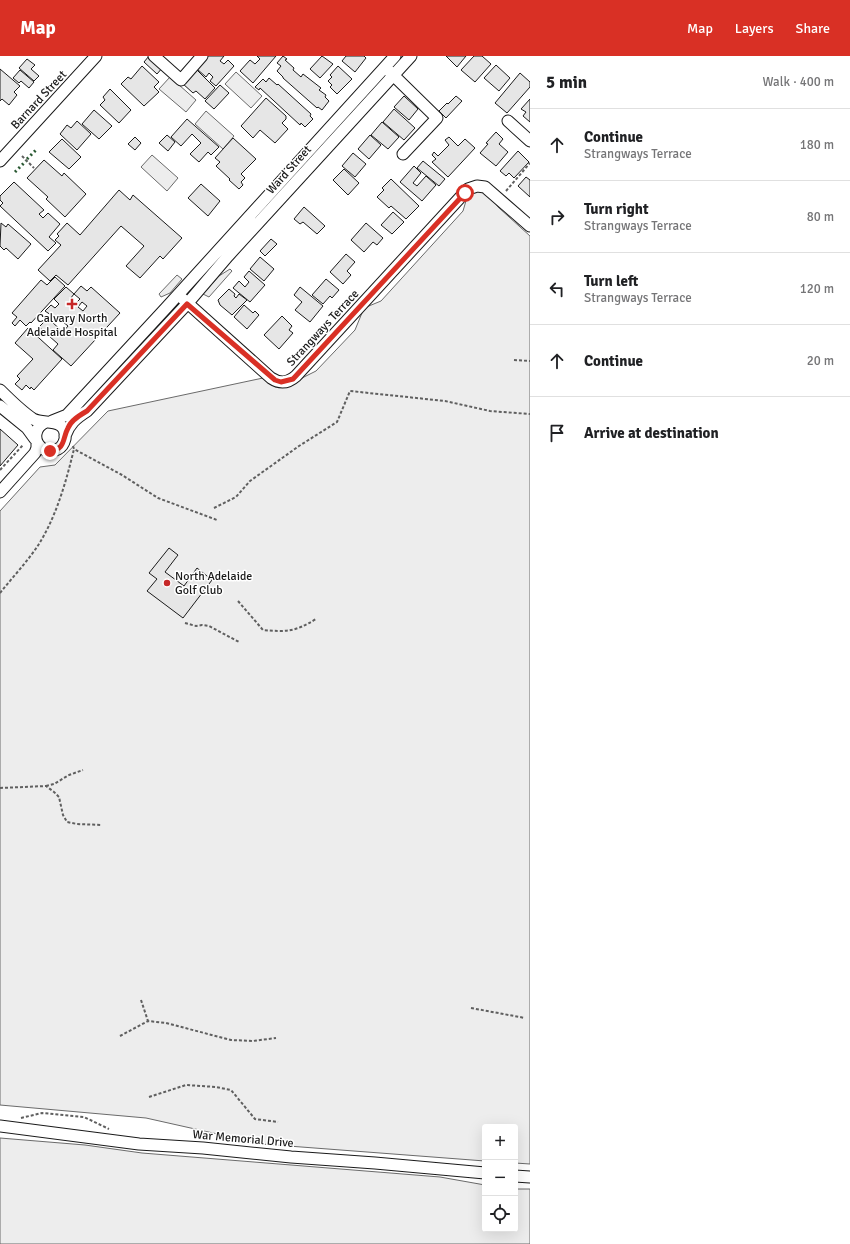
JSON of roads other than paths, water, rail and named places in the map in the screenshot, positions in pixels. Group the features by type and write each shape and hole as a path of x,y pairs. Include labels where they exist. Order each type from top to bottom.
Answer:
{"street":[{"name":"Barnard Street","path":"0,161 96,56"},
{"path":"154,56 182,80 202,56"},
{"name":"Ward Street","path":"178,295 219,248 395,56"},
{"name":"Ward Street","path":"187,304 228,256 411,56"},
{"path":"384,67 437,118 403,154"},
{"path":"508,121 530,141"},
{"name":"Strangways Terrace","path":"187,304 271,378 281,382 289,381 296,376 468,189 481,186 485,187 530,226"},
{"path":"254,210 264,218"},
{"path":"219,248 228,256"},
{"path":"0,492 35,453 38,448 36,441 37,430 42,424 67,415 178,295 187,304 87,411 78,416 69,426 68,439 60,448 37,455 29,461"},
{"path":"134,343 143,352"},
{"path":"93,387 102,395"},
{"path":"2,400 40,422 49,422 60,425 68,439"},
{"path":"2,400 27,428 43,449 47,451"},
{"name":"War Memorial Drive","path":"0,1126 139,1144 482,1173"},
{"path":"518,1176 530,1177"}],"place":[{"name":"Calvary North Adelaide Hospital","path":"72,304"},
{"name":"North Adelaide Golf Club","path":"167,583"}]}
